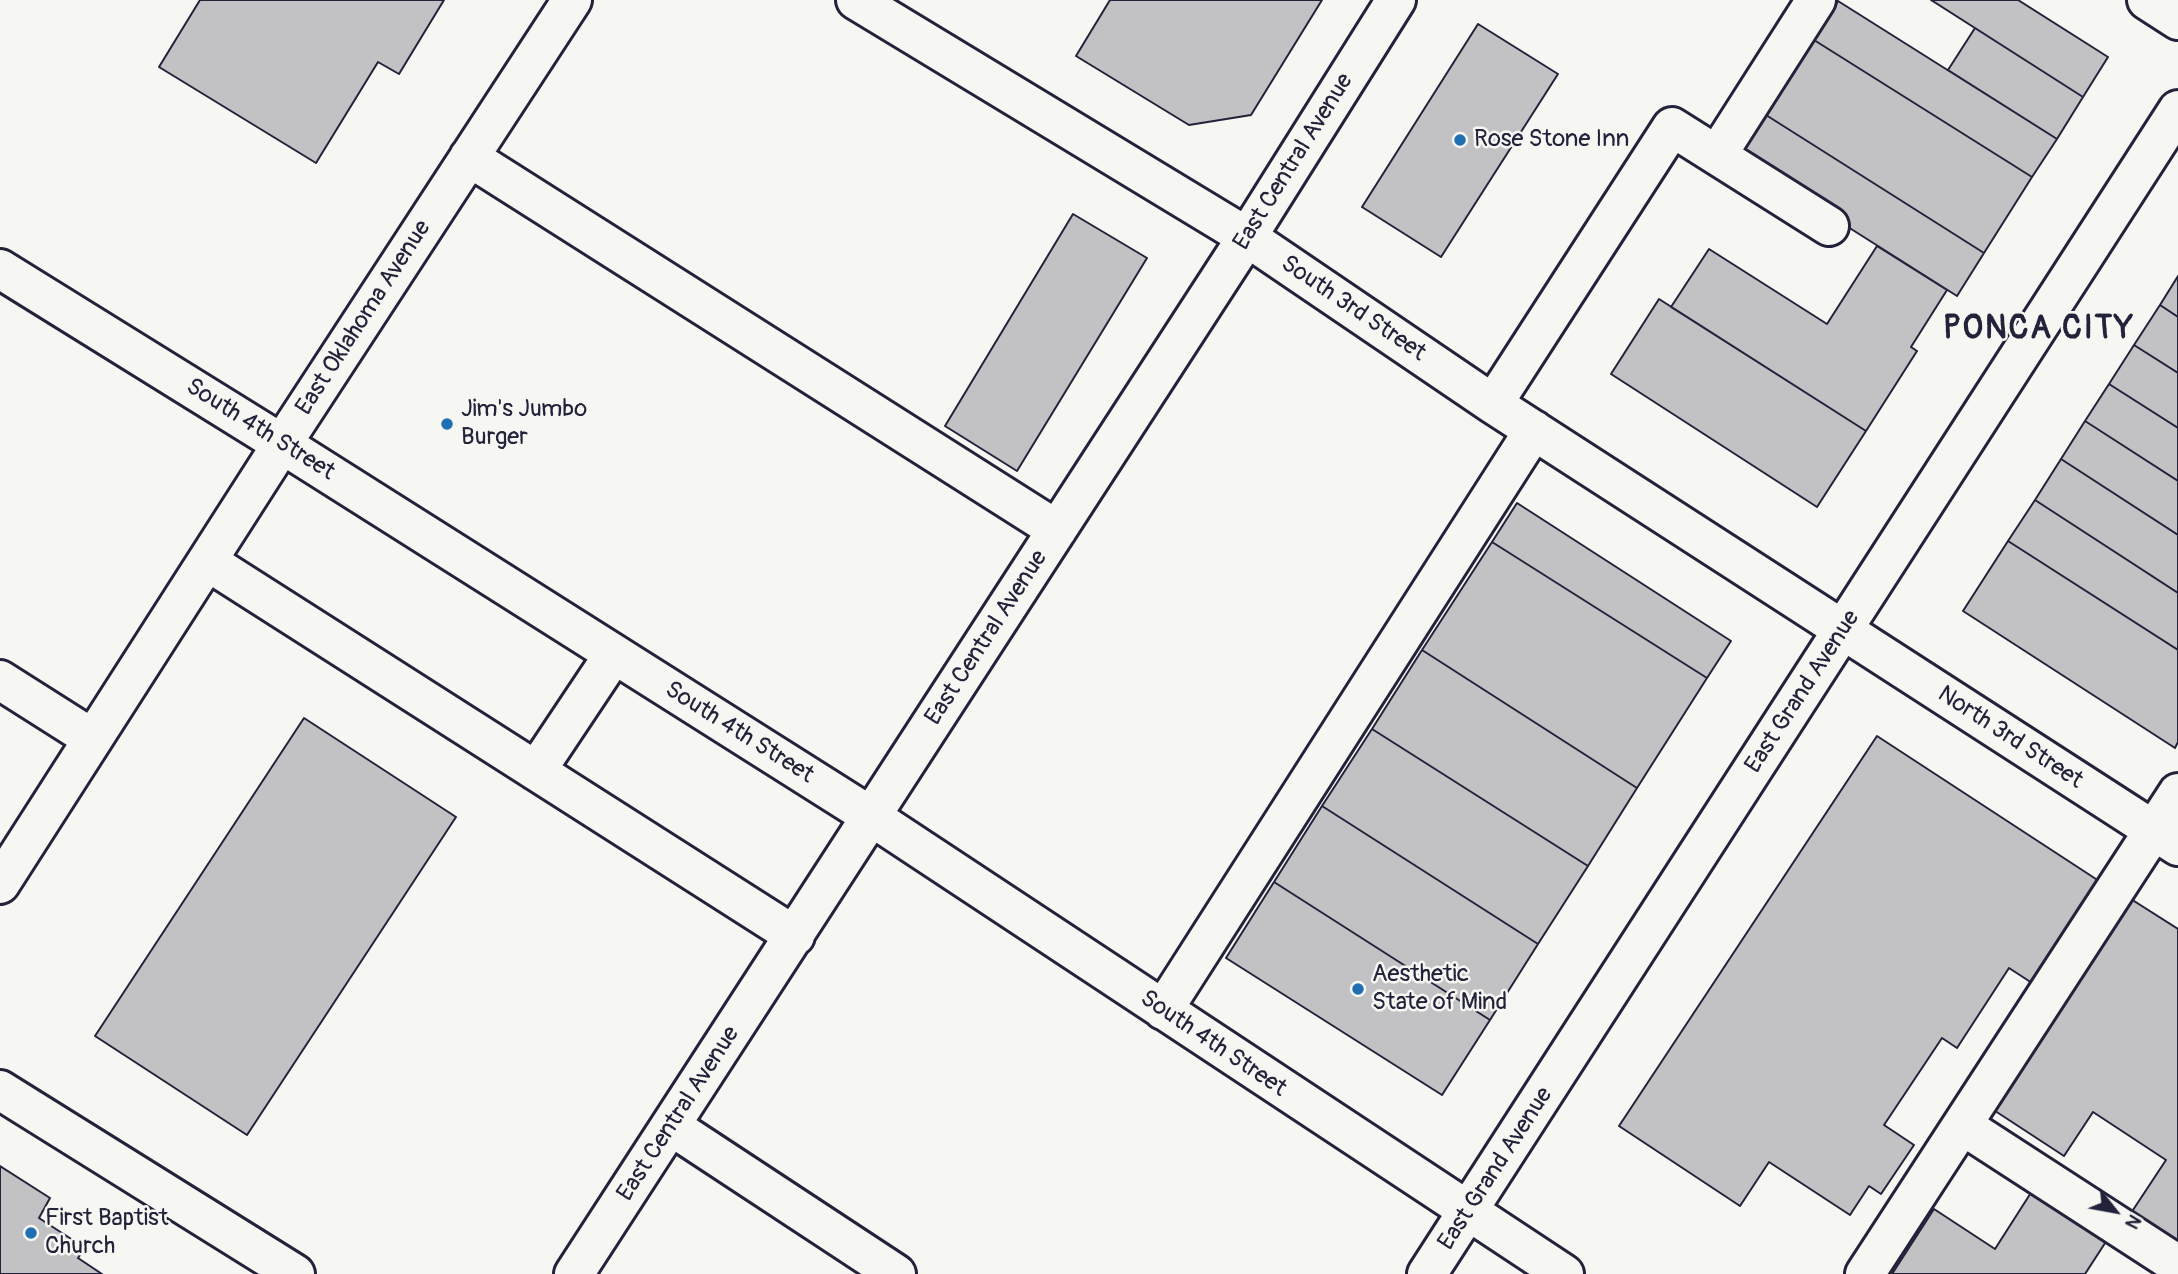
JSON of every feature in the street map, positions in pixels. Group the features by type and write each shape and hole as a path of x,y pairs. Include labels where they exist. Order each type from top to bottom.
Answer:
{"street":[{"name":"East Oklahoma Avenue","path":"0,884 282,444 572,0"},
{"name":"South 3rd Street","path":"856,0 1247,237 1493,404 1843,630"},
{"name":"East Central Avenue","path":"574,1274 1247,237 1396,0"},
{"path":"1717,155 1816,0"},
{"path":"2147,0 2178,20"},
{"name":"East Grand Avenue","path":"1427,1274 2178,110"},
{"path":"1493,404 1672,127 1829,226"},
{"path":"470,157 1057,530"},
{"name":"South 4th Street","path":"0,269 872,817 1564,1274"},
{"path":"1163,1010 1534,430"},
{"path":"207,561 795,936"},
{"name":"North 3rd Street","path":"1843,630 2166,838"},
{"path":"536,771 614,654"},
{"path":"0,680 93,739"},
{"path":"1865,1274 1962,1125 2166,838 2178,793"},
{"path":"0,1090 295,1274"},
{"path":"1962,1125 2178,1265"},
{"path":"671,1126 896,1274"}],"building":[{"path":"200,0 444,0 399,74 378,62 316,163 159,67"},
{"path":"1110,0 1322,0 1251,115 1189,125 1076,56"},
{"path":"1931,0 2018,0 2108,57 2083,97"},
{"path":"1838,1 2057,139 2032,177 1814,40"},
{"name":"Rose Stone Inn","path":"1478,24 1558,74 1441,257 1362,207"},
{"path":"1975,28 2083,97 2057,139 1948,70"},
{"path":"1814,40 2032,177 1984,253 1766,115"},
{"path":"1766,115 1984,253 1957,296 1739,158"},
{"path":"1073,214 1147,258 1017,471 945,426"},
{"path":"1877,246 1947,290 1911,347 1917,351 1866,431 1671,307 1709,249 1827,324"},
{"path":"2178,276 2178,317 2160,305"},
{"path":"1659,299 1866,431 1817,507 1611,374"},
{"path":"2160,305 2178,317 2178,373 2134,345"},
{"path":"2134,345 2178,373 2178,428 2109,384"},
{"path":"2109,384 2178,428 2178,481 2085,421"},
{"path":"2085,421 2178,481 2178,535 2061,459"},
{"path":"2061,459 2178,535 2178,593 2035,500"},
{"path":"2035,500 2178,593 2178,650 2008,541"},
{"path":"1517,503 1731,641 1707,678 1492,542"},
{"path":"2008,541 2178,650 2178,742 2175,748 1963,611"},
{"path":"1492,542 1707,678 1637,788 1422,650"},
{"path":"1422,650 1637,788 1588,866 1372,729"},
{"path":"304,718 456,817 247,1135 95,1036"},
{"path":"1372,729 1588,866 1538,944 1322,806"},
{"path":"1877,736 2099,881 2032,983 2009,968 1957,1048 1942,1038 1884,1125 1914,1145 1881,1194 1869,1186 1850,1215 1769,1162 1740,1206 1619,1126"},
{"path":"1322,806 1538,944 1490,1020 1274,882"},
{"name":"Aesthetic State of Mind","path":"1274,882 1490,1020 1442,1095 1226,958"},
{"path":"2123,894 2178,929 2178,1244 2131,1213 2166,1160 2093,1112 2064,1156 1986,1105"},
{"name":"First Baptist Church","path":"0,1166 50,1198 39,1218 85,1248 78,1258 102,1274 0,1274"},
{"path":"2034,1188 2109,1237 2085,1274 1892,1274 1934,1209 1995,1249"}],"place":[{"name":"Rose Stone Inn","path":"1460,140"},
{"name":"Jim's Jumbo Burger","path":"447,424"},
{"name":"Aesthetic State of Mind","path":"1358,989"},
{"name":"First Baptist Church","path":"31,1233"}],"district":[{"name":"PONCA CITY","path":"2039,330"}]}
